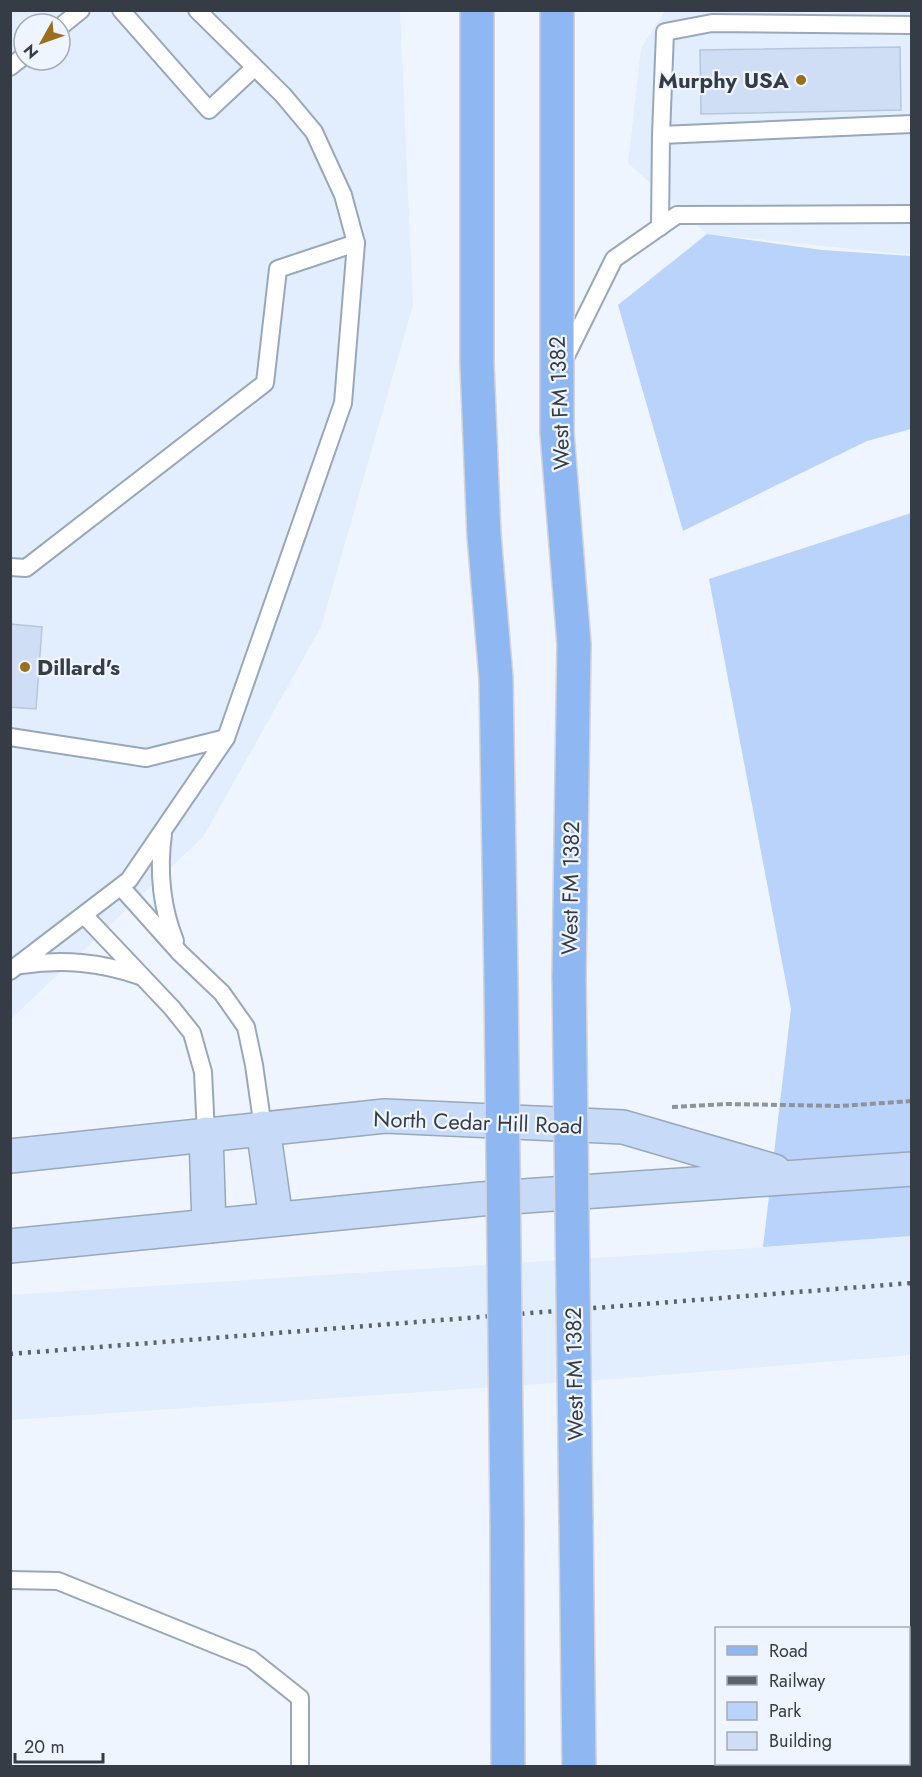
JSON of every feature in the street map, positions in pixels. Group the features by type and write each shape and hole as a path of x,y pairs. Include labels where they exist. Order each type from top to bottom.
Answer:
{"main road":[{"path":"477,10 477,364 484,535 496,678 508,1767"},
{"name":"West FM 1382","path":"557,10 557,433 574,644 569,978 579,1767"}],"street":[{"name":"North Cedar Hill Road","path":"10,1156 385,1116 623,1127 795,1177"},
{"path":"264,1128 276,1219"},
{"path":"206,1134 209,1226"},
{"name":"North Cedar Hill Road","path":"10,1245 481,1199 912,1169"}],"lane":[{"path":"121,10 209,110 254,68"},
{"path":"14,968 129,880 226,738 343,404 356,243 343,195 314,132 283,95 197,10"},
{"path":"660,227 665,32 712,23 912,25"},
{"path":"661,135 912,124"},
{"path":"557,374 614,259 677,214 912,214"},
{"path":"10,567 26,568 265,383 278,269 356,243"},
{"path":"10,737 146,758 226,738"},
{"path":"163,831 160,853 162,898 169,926 180,953"},
{"path":"121,887 180,953 222,993 246,1027 264,1128"},
{"path":"84,915 192,1033 203,1072 206,1134"},
{"path":"14,968 65,961 117,968 144,978"},
{"path":"10,1580 58,1581 251,1659 300,1698 300,1767"}],"shaded area":[{"path":"11,11 400,11 413,305 321,627 203,837 11,1019"},
{"path":"665,11 911,11 911,255 707,234 628,163 641,48"},
{"path":"911,1236 911,1355 614,1379 11,1420 10,1295"}],"green space":[{"path":"707,234 822,250 911,256 911,429 867,441 683,531 618,305"},
{"path":"911,513 911,1236 763,1247 791,1009 709,579"}],"building":[{"name":"Murphy USA","path":"900,47 901,110 701,114 700,50"},
{"name":"Dillard's","path":"10,624 42,627 36,709 10,707"}],"railway":[{"path":"10,1354 912,1283"}],"place":[{"name":"Murphy USA","path":"801,80"},
{"name":"Dillard's","path":"25,667"}]}
